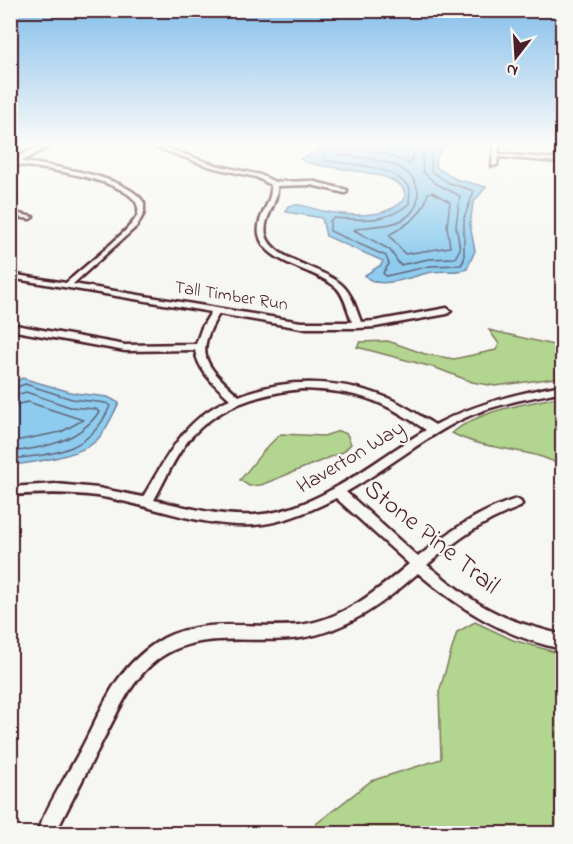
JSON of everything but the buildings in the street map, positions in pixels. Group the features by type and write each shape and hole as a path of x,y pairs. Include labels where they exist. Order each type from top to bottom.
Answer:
{"street":[{"path":"67,286 135,225 141,213 140,202 130,192 111,183"},
{"path":"297,183 274,184 275,193 262,229 265,241 282,256 330,279 341,288 358,325"},
{"path":"312,183 345,192"},
{"path":"10,214 30,217"},
{"name":"Tall Timber Run","path":"10,276 301,325 358,325 447,311"},
{"path":"216,311 201,333 198,347 210,374 237,400"},
{"path":"10,327 125,348 198,347"},
{"path":"146,503 186,436 214,412 237,400 290,387 344,388 394,405 434,430"},
{"name":"Haverton Way","path":"10,491 79,490 221,519 251,521 296,513 337,492 434,430 472,412 562,388"},
{"name":"Stone Pine Trail","path":"337,492 453,593 488,616 528,633 562,642"},
{"path":"45,834 118,694 138,666 156,652 187,636 205,632 292,632 326,626 362,607 481,517 516,504"}],"green space":[{"path":"489,330 562,347 562,377 495,386 472,382 436,368 357,347 360,342 388,341 425,354 454,359 496,350 499,344"},
{"path":"562,396 562,466 536,455 479,443 452,433 476,418 490,413"},
{"path":"339,431 347,434 351,444 343,452 261,485 249,486 240,480 264,450 281,434 324,436"},
{"path":"475,622 513,640 562,654 562,833 313,833 316,824 371,781 441,759 439,692 457,632"}],"water":[{"path":"397,183 472,183 486,187 473,203 470,225 475,251 467,269 433,272 397,281 371,280 365,275 381,265 383,261 326,236 322,218 286,212 287,207 296,205 333,213 376,214 404,200 403,189"},
{"path":"22,378 74,393 108,397 119,403 104,432 90,446 56,458 11,465 11,385"}]}
